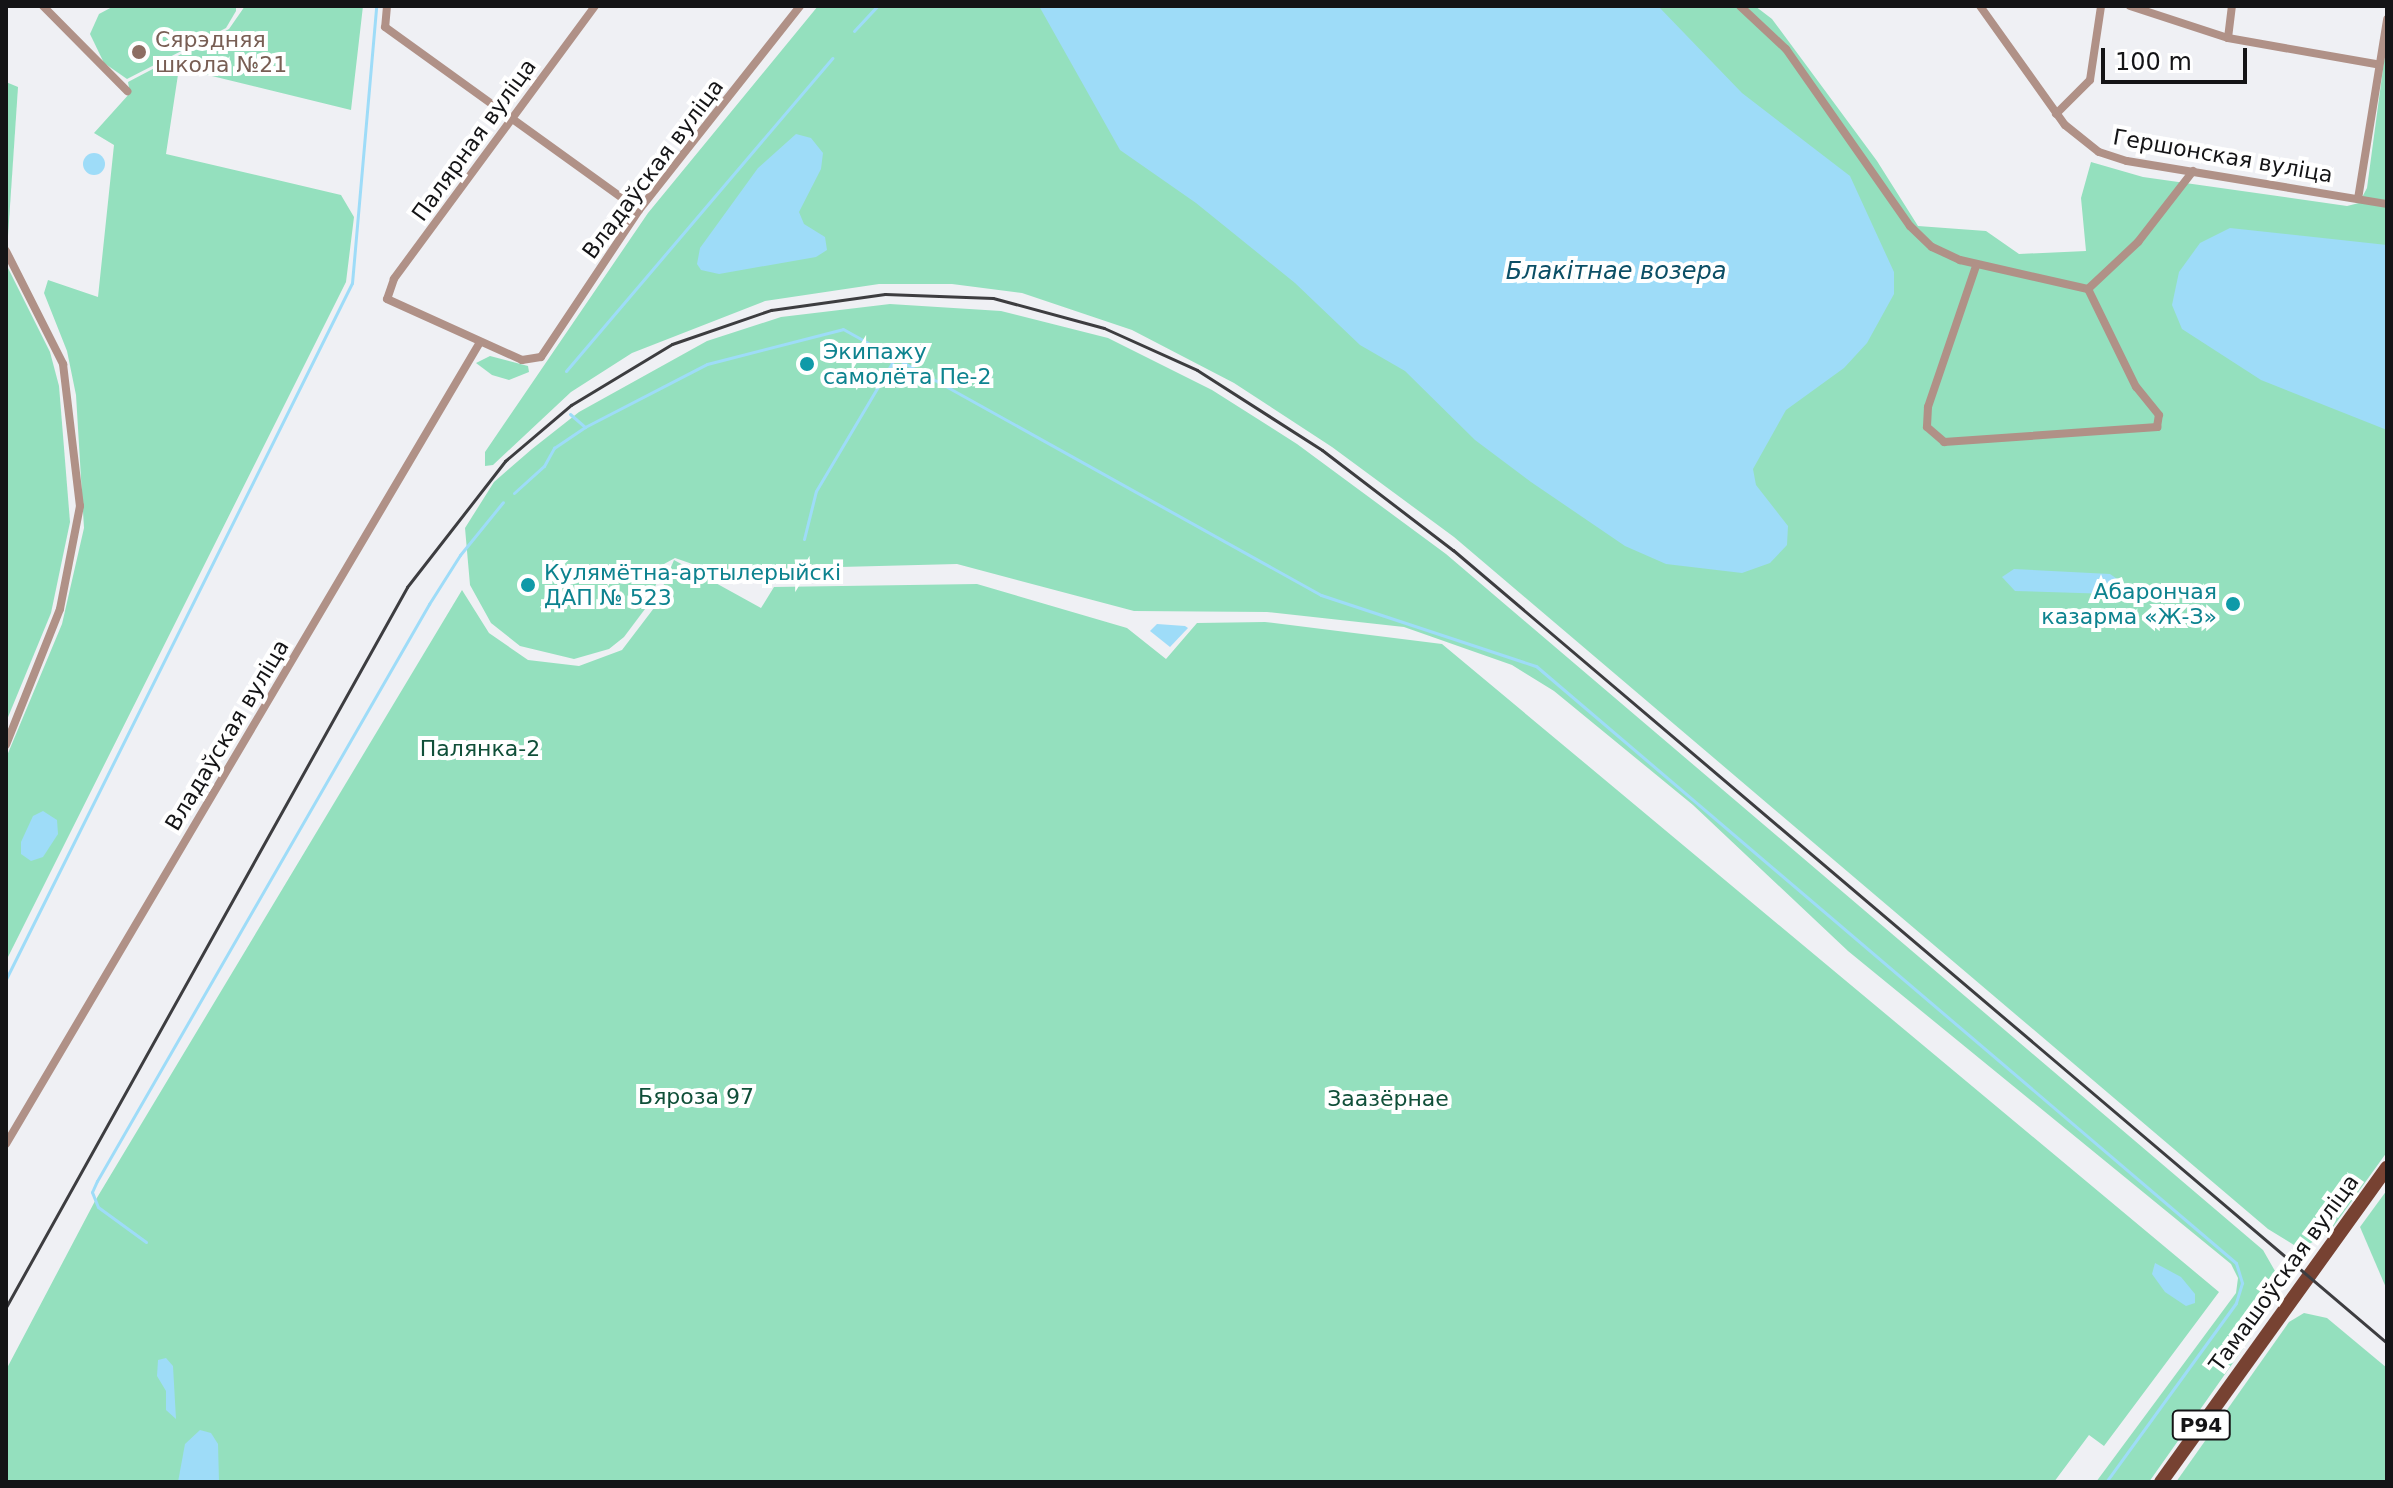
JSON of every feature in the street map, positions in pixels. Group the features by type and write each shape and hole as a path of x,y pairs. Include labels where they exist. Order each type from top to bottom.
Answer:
{"main road":[{"name":"Тамашоўская вуліца","path":"2161,1482 2387,1168"}],"street":[{"path":"43,6 127,91"},
{"path":"387,6 385,27 511,121 639,210"},
{"name":"Палярная вуліца","path":"479,344 387,299 394,279 594,6"},
{"path":"1740,6 1786,49 1920,237 1976,266 2088,289"},
{"name":"Гершонская вуліца","path":"1980,6 2056,114 2076,136 2112,158 2387,204"},
{"path":"2056,114 2090,80 2101,6"},
{"path":"2130,6 2228,38 2376,64"},
{"path":"2228,38 2232,6"},
{"name":"Владаўская вуліца","path":"6,1144 479,344 522,360 541,357 639,210 797,7"},
{"path":"2358,199 2376,64 2387,19"},
{"path":"2088,289 2138,242 2193,171"},
{"path":"6,251 63,364 80,506 60,609 6,745"},
{"path":"1976,266 1928,407 1931,435 1951,443 2157,427 2159,415 2136,387 2088,289"}],"green space":[{"name":"Сярэдняя школа №21","path":"114,6 236,6 236,11 226,28 127,79 104,63 90,34 99,14"},
{"path":"245,6 363,6 351,110 179,68 166,154 341,195 354,217 346,282 6,961 6,758 62,624 84,528 76,395 67,351 44,293 48,280 98,297 114,145 94,133 130,93 128,82 229,29"},
{"path":"818,6 1755,6 1772,19 1877,161 1918,226 1986,231 2019,254 2086,251 2081,198 2091,162 2143,177 2347,206 2359,203 2367,188 2387,39 2387,1152 2328,1234 2307,1245 2294,1245 2268,1229 1454,537 1332,447 1234,383 1132,330 1022,293 952,284 879,284 765,301 632,353 571,392 493,465 485,466 485,452 648,213"},
{"path":"6,82 18,87 8,236 6,234"},
{"path":"6,264 50,352 59,386 70,522 51,613 6,722"},
{"path":"890,304 1001,311 1108,338 1212,390 1297,444 1446,554 2263,1250 2279,1278 2278,1299 2149,1482 2096,1482 2236,1293 2238,1278 2231,1264 1848,951 1693,805 1554,691 1512,665 1404,627 1267,612 1134,611 957,564 761,569 724,575 675,558 664,564 648,605 624,637 609,649 574,659 520,646 491,623 470,585 465,528 494,482 532,449 579,412 707,341 781,317"},
{"path":"490,356 528,366 529,372 509,380 492,375 476,363"},
{"path":"674,560 761,608 774,587 977,584 1127,628 1166,659 1197,623 1265,622 1442,644 2219,1292 2104,1446 2089,1435 2054,1482 6,1482 6,1370 95,1201 462,590 489,633 528,660 579,666 622,650 654,608"},
{"path":"2387,1190 2387,1290 2360,1227"},
{"path":"2304,1313 2327,1318 2387,1368 2387,1482 2176,1482 2289,1322"}],"water":[{"name":"Блакітнае возера","path":"1039,6 1658,6 1742,93 1850,176 1894,272 1894,294 1867,343 1844,368 1786,410 1753,469 1756,485 1788,526 1787,545 1770,563 1742,573 1666,564 1625,546 1531,482 1475,440 1405,371 1360,345 1295,283 1196,203 1120,150"},
{"path":"796,134 811,138 823,153 821,169 799,212 804,224 825,237 827,250 816,257 719,274 701,270 697,264 700,248 758,168"},
{"path":"90,153 98,153 105,164 98,175 90,175 83,168 83,160"},
{"path":"2230,228 2387,245 2387,430 2261,380 2182,329 2172,305 2179,272 2200,243"},
{"path":"2014,569 2110,574 2123,583 2111,594 2015,591 2002,577"},
{"path":"1157,624 1188,628 1170,647 1150,631"},
{"path":"43,811 57,820 58,834 43,857 31,861 21,854 21,842 33,816"},
{"path":"2155,1263 2181,1277 2195,1294 2195,1303 2186,1306 2165,1292 2152,1274"},
{"path":"166,1358 173,1366 176,1419 166,1410 166,1391 157,1376 158,1360"},
{"path":"200,1430 211,1433 218,1444 219,1482 178,1482 185,1444"}],"waterway":[{"path":"6,979 352,283 376,6"},
{"path":"854,31 877,6"},
{"path":"566,371 832,58"},
{"path":"570,414 585,427 707,364 843,329 1321,595 1536,666 2236,1263 2242,1283 2236,1303 2106,1482"},
{"path":"804,539 816,491 895,358"},
{"path":"514,493 544,466 554,448 585,427"},
{"path":"146,1242 98,1207 92,1192 97,1181 429,604 460,555 503,502"}],"railway":[{"path":"6,1307 407,587 505,461 571,405 672,344 771,310 885,294 993,298 1104,328 1197,370 1322,450 1453,550 2387,1343"}],"place":[{"name":"Сярэдняя школа №21","path":"139,52"},
{"name":"Экипажу самолёта Пе-2","path":"807,364"},
{"name":"Кулямётна-артылерыйскі ДАП № 523","path":"528,585"},
{"name":"Абарончая казарма «Ж-З»","path":"2233,604"}],"park label":[{"name":"Палянка-2","path":"480,749"},
{"name":"Бяроза 97","path":"696,1097"},
{"name":"Заазёрнае","path":"1388,1099"}]}
